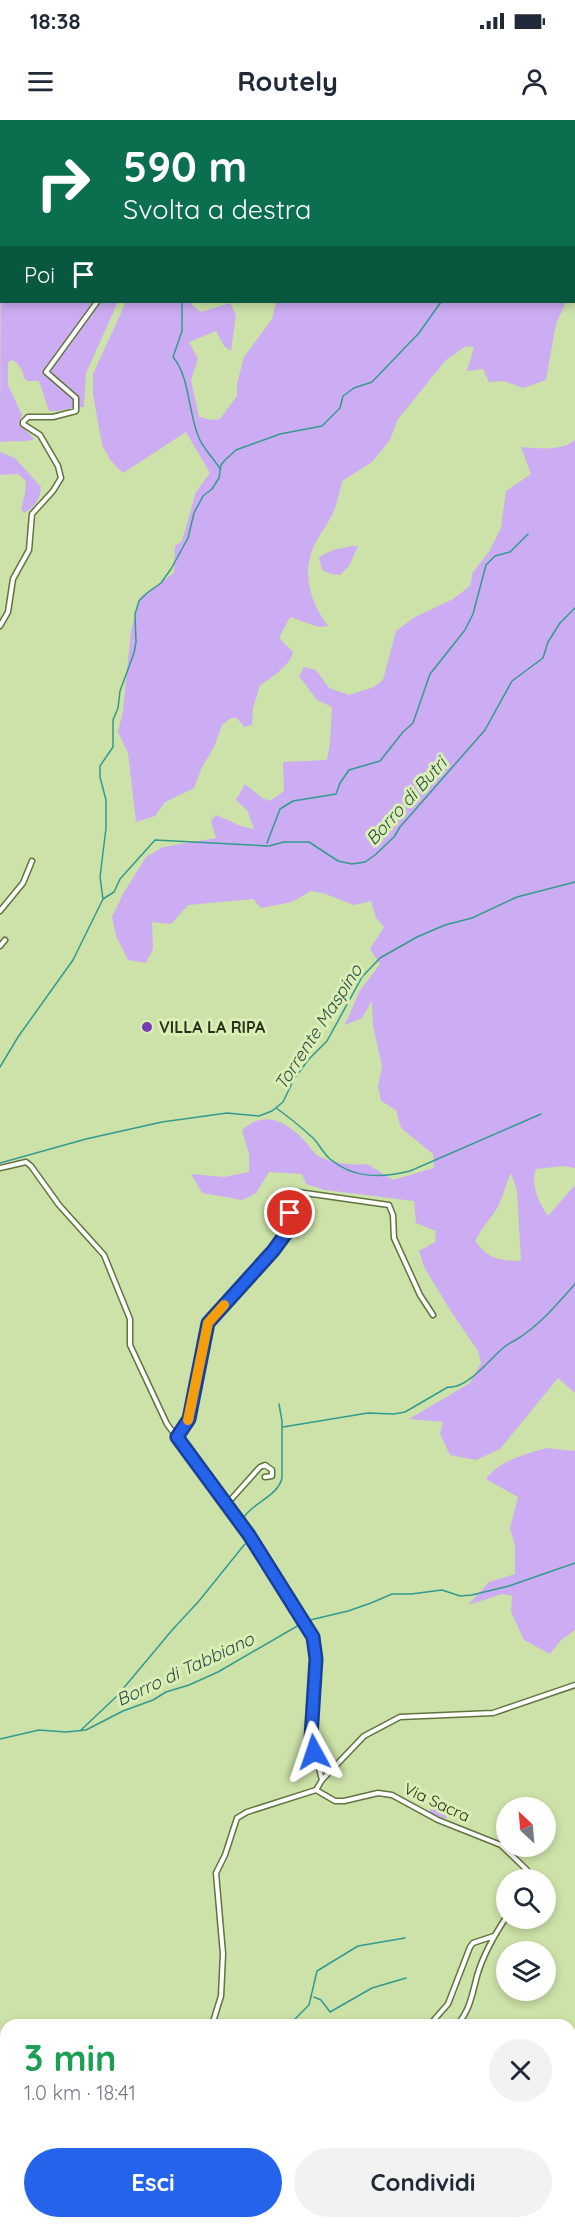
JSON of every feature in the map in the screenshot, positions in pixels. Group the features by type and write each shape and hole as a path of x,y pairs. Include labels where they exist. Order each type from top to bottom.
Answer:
{"street":[{"path":"0,626 8,612 13,579 29,550 32,514 53,491 61,478 58,465 40,435 23,422 27,417 53,417 76,411 76,398 46,372 96,303"},
{"path":"0,911 23,883 32,861"},
{"path":"0,946 4,940"},
{"path":"0,1168 26,1162 31,1166 59,1205 104,1256 130,1319 130,1345 151,1393 177,1437 249,1535 313,1637 316,1659 311,1737 322,1780"},
{"path":"177,1437 189,1419 208,1323 283,1238 287,1232 292,1195 298,1192 389,1205 393,1215 394,1238 420,1295 433,1315"},
{"path":"226,1505 260,1467 265,1465 272,1470 272,1476 265,1477"},
{"path":"214,2019 221,1996 223,1954 216,1873 225,1855 237,1818 247,1812 316,1790 322,1780 364,1736 400,1717 493,1713 575,1685"},
{"name":"Via Sacra","path":"316,1790 335,1801 344,1802 378,1793 392,1795 438,1820 486,1837 501,1845 526,1869"},
{"path":"462,2019 473,1999 477,1975 498,1929"},
{"path":"435,2019 448,2004 473,1943 494,1935"}],"shaded area":[{"path":"1,303 118,303 86,373 84,407 49,411 39,381 28,381 13,360 8,362 8,385 22,415 19,423 34,439 0,442"},
{"path":"126,303 191,303 201,312 230,303 236,315 231,351 224,346 216,331 189,342 198,359 191,380 199,417 212,420 220,419 237,396 237,384 244,357 272,319 276,303 566,303 556,324 546,380 523,388 504,381 489,382 483,369 467,371 474,347 466,346 446,360 398,419 390,440 372,462 342,481 333,512 317,540 309,562 308,574 312,595 328,626 319,627 290,617 279,638 293,652 280,671 260,685 253,708 252,725 244,727 237,718 231,718 222,725 194,788 165,802 155,816 136,822 128,753 118,732 123,711 131,631 139,598 174,573 175,546 182,541 196,492 210,473 186,432 123,473 111,461 102,445 93,394 93,374"},
{"path":"575,440 575,1168 564,1166 536,1169 534,1181 539,1199 548,1216 575,1185 575,1393 558,1378 500,1449 476,1460 450,1455 440,1434 443,1422 409,1419 470,1383 481,1363 478,1351 424,1267 419,1251 435,1242 436,1231 416,1223 414,1201 325,1190 306,1184 302,1174 269,1172 256,1193 242,1200 202,1193 191,1174 224,1177 249,1172 249,1154 242,1130 258,1120 266,1119 282,1123 304,1140 320,1157 344,1164 367,1164 393,1180 434,1168 433,1154 401,1128 396,1110 381,1101 378,1087 382,1066 373,1026 372,1001 362,1018 345,1025 359,992 380,964 370,949 384,927 376,918 371,901 354,905 323,893 311,891 292,902 261,908 253,899 188,905 171,924 152,922 153,949 146,963 128,960 116,936 112,917 146,857 163,847 216,838 211,821 216,815 254,829 247,810 236,800 245,784 262,798 270,801 284,791 283,762 327,760 332,707 317,700 299,676 304,667 316,670 329,688 349,695 374,687 383,680 396,631 415,617 453,599 470,586 473,572 489,552 501,528 506,491 531,474 521,447 549,448 569,444","holes":["511,1173 517,1190 521,1261 495,1258 485,1252 475,1241 497,1209"]},
{"path":"0,452 15,458 41,487 36,502 24,513 21,509 26,481 18,474 0,475"},
{"path":"358,546 349,566 340,575 322,570 319,557 333,550"},
{"path":"546,1448 575,1451 575,1630 561,1640 550,1654 524,1640 511,1612 512,1596 502,1594 468,1605 489,1582 515,1574 515,1546 510,1528 518,1497 486,1479 505,1463"},
{"path":"433,1802 450,1808 446,1819 429,1813"}],"waterway":[{"path":"182,303 182,331 173,357 183,375 199,438 220,469"},
{"path":"0,1067 18,1037 73,960 103,899 100,877 106,828 106,800 100,777 100,766 113,747 113,720 118,708 120,691 134,653 135,614 139,601 161,583 171,569 188,538 194,513 203,496 212,489 219,478 221,465 225,460 236,450 280,434 322,426 340,408 343,396 354,388 372,382 419,333 440,303"},
{"path":"267,843 280,809 293,801 336,794 349,770 380,761 413,723 430,674 465,630 473,614 486,565 495,556 510,552 528,534"},
{"name":"Borro di Butri","path":"103,899 114,892 120,879 155,840 269,846 284,842 309,842 338,861 352,864 365,862 394,837 400,827 485,730 512,681 543,658 548,642 560,623 575,608"},
{"name":"Torrente Maspino","path":"0,1163 86,1139 162,1122 227,1113 259,1116 272,1111 283,1102 294,1079 327,1041 362,977 380,958 417,937 445,925 472,918 517,897 575,882"},
{"path":"276,1108 313,1138 328,1157 339,1166 358,1173 378,1176 410,1171 541,1114"},
{"path":"283,1427 368,1413 405,1412 448,1387 455,1387 470,1379 503,1348 540,1322 575,1284"},
{"path":"81,1730 117,1696 244,1545 254,1538 244,1517 276,1490 282,1478 282,1421 279,1404"},
{"name":"Borro di Tabbiano","path":"0,1739 39,1730 66,1732 86,1730 166,1692 218,1672 306,1621 348,1611 392,1594 442,1590 460,1596 472,1595 509,1586 575,1563"},
{"path":"295,2019 309,2005 317,1971 358,1946 405,1938"},
{"path":"314,1997 321,2000 330,2012 372,1988 406,1978"}],"slow traffic":[{"path":"188,1420 208,1323 224,1305"}],"place":[{"name":"VILLA LA RIPA","path":"147,1027"}],"route":[{"path":"290,1213 287,1232 273,1251 208,1323 189,1419 177,1437 249,1535 313,1637 316,1659 311,1737 314,1752"}]}
